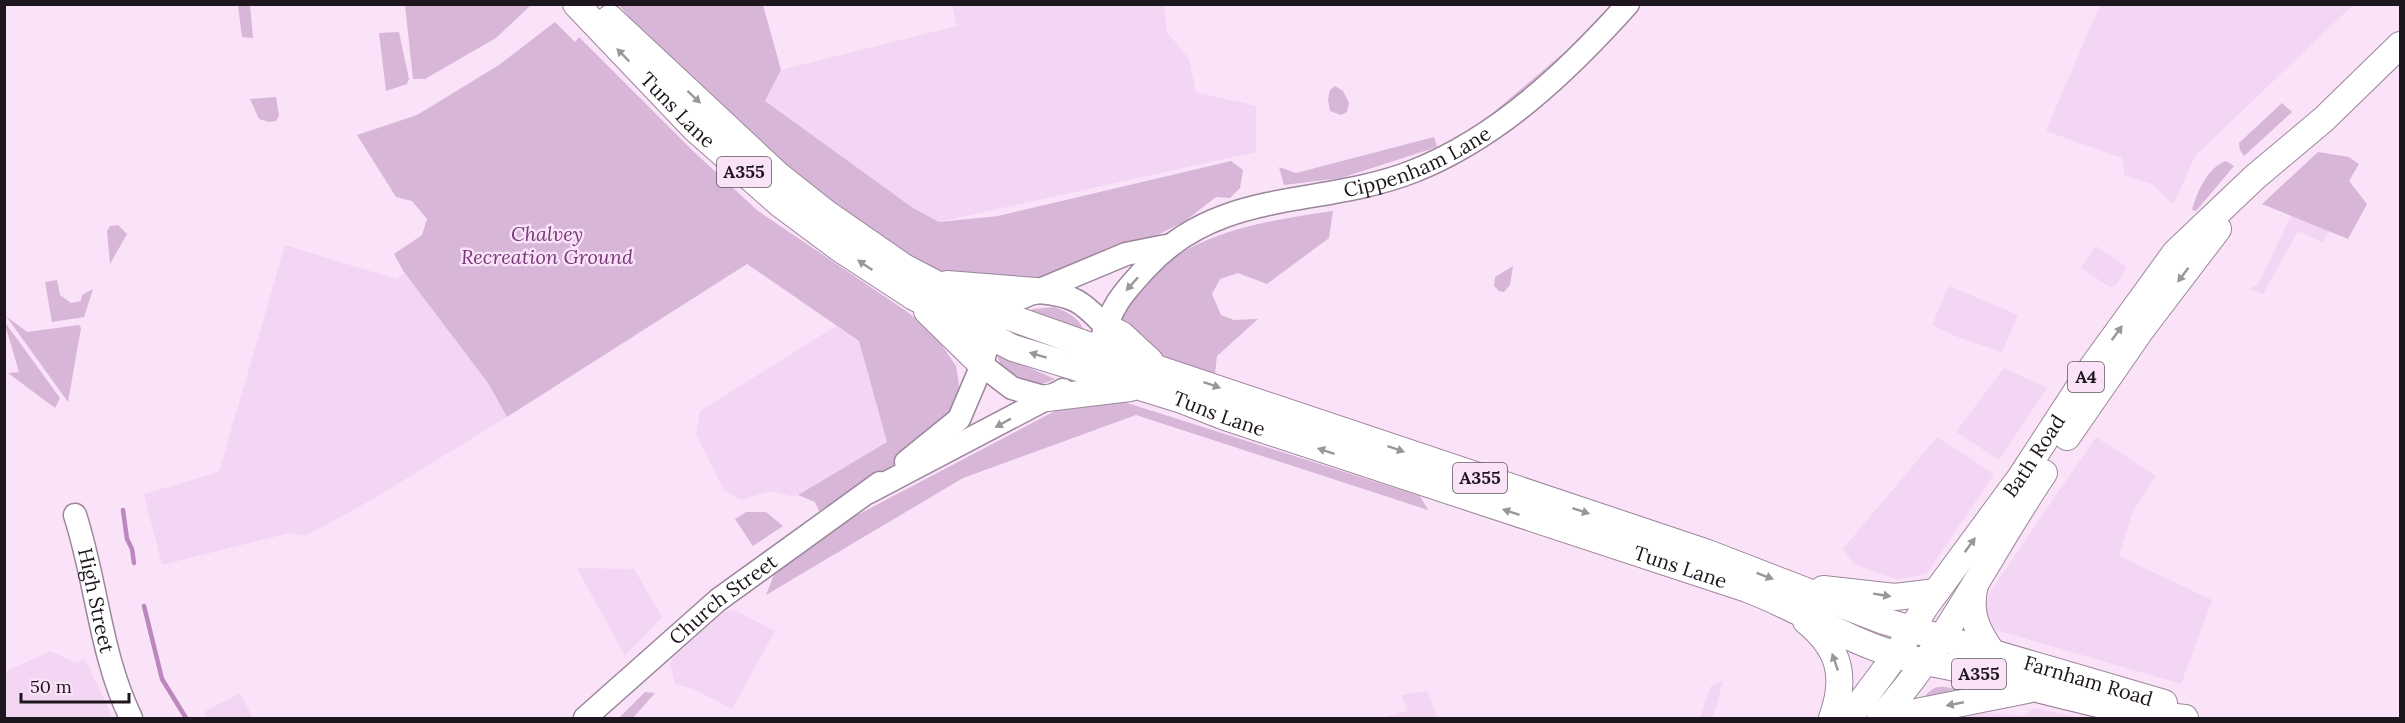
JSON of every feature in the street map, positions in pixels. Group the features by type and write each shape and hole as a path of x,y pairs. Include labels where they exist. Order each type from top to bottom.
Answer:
{"main road":[{"name":"A355","path":"576,4 599,14"},
{"name":"Tuns Lane","path":"599,14 778,175 879,251 941,284 996,325 1013,348 1097,349 1122,335 1157,367 1705,552 1794,597 1861,641 1896,655 1925,661"},
{"name":"Tuns Lane","path":"599,14 695,129 780,204 839,248 914,297 996,325"},
{"name":"Bath Road","path":"1849,718 1896,655 1936,592 2020,478 2093,366 2175,253 2255,177 2324,119 2400,45"},
{"name":"Bath Road","path":"1880,718 1904,692 1942,636 2033,489 2117,366 2255,177"},
{"name":"A355","path":"941,284 1036,291"},
{"name":"A355","path":"914,297 982,365"},
{"name":"Tuns Lane","path":"1097,349 1139,387 1794,597 1911,630 1942,636"},
{"name":"A355","path":"1047,398 1139,387"},
{"path":"1984,566 1976,584 1972,608 1979,634 1992,652"},
{"path":"1832,718 1839,692 1840,675 1826,637 1794,597 1833,588 1895,597 1936,592"},
{"name":"Farnham Road","path":"1942,636 2160,701 2200,718"},
{"name":"Farnham Road","path":"1925,661 2033,689 2154,716 2185,718"},
{"path":"1886,718 2033,689"}],"street":[{"name":"Cippenham Lane","path":"1097,349 1116,301 1166,246 1213,218 1263,204 1369,186 1416,171 1474,140 1555,79 1583,53 1628,4"},
{"name":"Cippenham Lane","path":"996,325 1018,299 1126,254 1166,246"},
{"path":"1036,291 1062,294 1077,299 1097,349"},
{"name":"Church Street","path":"585,718 718,600 869,492 959,419 996,325"},
{"name":"Church Street","path":"869,492 1069,387 1097,349"},
{"path":"982,365 1012,388 1047,398"},
{"name":"High Street","path":"75,515 86,550 92,594 117,688 132,718"}],"shaded area":[{"path":"2100,4 2353,5 2195,156 2173,205 2152,184 2125,176 2122,158 2046,131"},
{"path":"952,5 1164,5 1167,32 1189,59 1196,92 1256,106 1256,152 939,222 913,208 765,101 781,70 957,26"},
{"path":"2292,214 2329,231 2323,243 2301,232 2297,233 2263,294 2250,289 2258,284"},
{"path":"285,245 396,279 405,273 488,383 507,417 373,499 305,536 290,533 162,565 144,494 219,472"},
{"path":"2096,246 2127,267 2115,286 2110,287 2081,268"},
{"path":"1949,286 2018,315 2002,352 1955,336 1932,325"},
{"path":"836,326 859,341 887,442 794,497 771,491 741,500 724,490 696,434 700,411"},
{"path":"2004,368 2047,388 1999,460 1956,432"},
{"path":"1937,437 1994,474 1927,573 1898,580 1854,564 1843,549"},
{"path":"2096,437 2156,476 2133,511 2119,556 2212,600 2181,684 1993,629 1985,607 1990,592"},
{"path":"577,568 634,569 662,617 625,656"},
{"path":"734,610 775,631 732,709 694,689 675,684 670,664 673,657 724,612"},
{"path":"50,651 77,663 85,659 113,718 5,718 5,672"},
{"path":"1723,681 1713,718 1700,718 1711,686"},
{"path":"1427,691 1438,718 1381,718 1407,711 1402,695"},
{"path":"240,693 253,718 207,718 204,712"},
{"path":"2034,708 2082,718 1947,718 1976,712 2024,716"}],"green space":[{"path":"405,4 531,5 496,38 425,79 413,79"},
{"path":"618,4 763,5 781,70 765,101 913,208 939,222 998,216 1231,161 1243,170 1240,188 1230,198 1216,197 1185,221 1146,241 1131,241 1107,248 1094,265 1061,278 957,281 855,230 680,76"},
{"path":"238,5 250,5 253,38 242,37"},
{"path":"1611,5 1619,5 1521,99 1475,128 1567,50"},
{"name":"Chalvey Recreation Ground","path":"555,22 575,42 579,37 692,150 758,211 909,313 941,344 956,366 959,385 955,408 904,462 819,511 815,502 798,495 887,442 859,341 747,264 507,417 488,383 404,272 394,254 422,235 427,219 412,201 396,197 357,135 417,115 499,65"},
{"path":"399,32 409,79 407,84 386,91 379,33"},
{"path":"1335,86 1343,91 1349,103 1347,112 1341,115 1330,111 1328,99 1330,90"},
{"path":"276,97 279,116 276,121 269,122 259,119 250,99"},
{"path":"2282,103 2292,112 2244,156 2239,143"},
{"path":"1434,137 1437,147 1341,178 1284,185 1279,167 1296,173"},
{"path":"2318,152 2349,157 2359,164 2349,181 2367,204 2348,239 2262,204"},
{"path":"2226,161 2234,166 2196,211 2192,210 2200,188 2208,175 2219,164"},
{"path":"1333,211 1329,238 1267,284 1238,273 1220,279 1212,294 1221,315 1234,320 1258,319 1217,356 1214,382 1156,361 1123,324 1122,312 1148,279 1176,256 1241,228"},
{"path":"118,225 127,234 110,264 107,231 110,226"},
{"path":"1513,266 1510,285 1504,292 1499,291 1494,286 1495,277"},
{"path":"57,280 60,295 71,303 81,301 82,295 93,289 84,317 52,322 45,282"},
{"path":"1055,307 1080,323 1087,341 1018,316 1033,309"},
{"path":"6,316 27,332 79,325 81,328 68,402"},
{"path":"4,321 60,398 55,408 8,373 19,372"},
{"path":"997,354 1055,379 1036,385 1019,383 1005,373"},
{"path":"1124,402 1420,496 1428,510 1136,415 963,478 766,595 776,570 842,523 1057,410 1084,404"},
{"path":"746,512 766,512 783,526 753,546 735,519"},
{"path":"1958,680 1988,689 1921,700 1936,688 1954,689"},
{"path":"645,692 655,693 633,718 619,718"}],"waterway":[{"path":"123,510 127,539 132,549 134,563"},
{"path":"144,606 162,679 186,718"}]}
